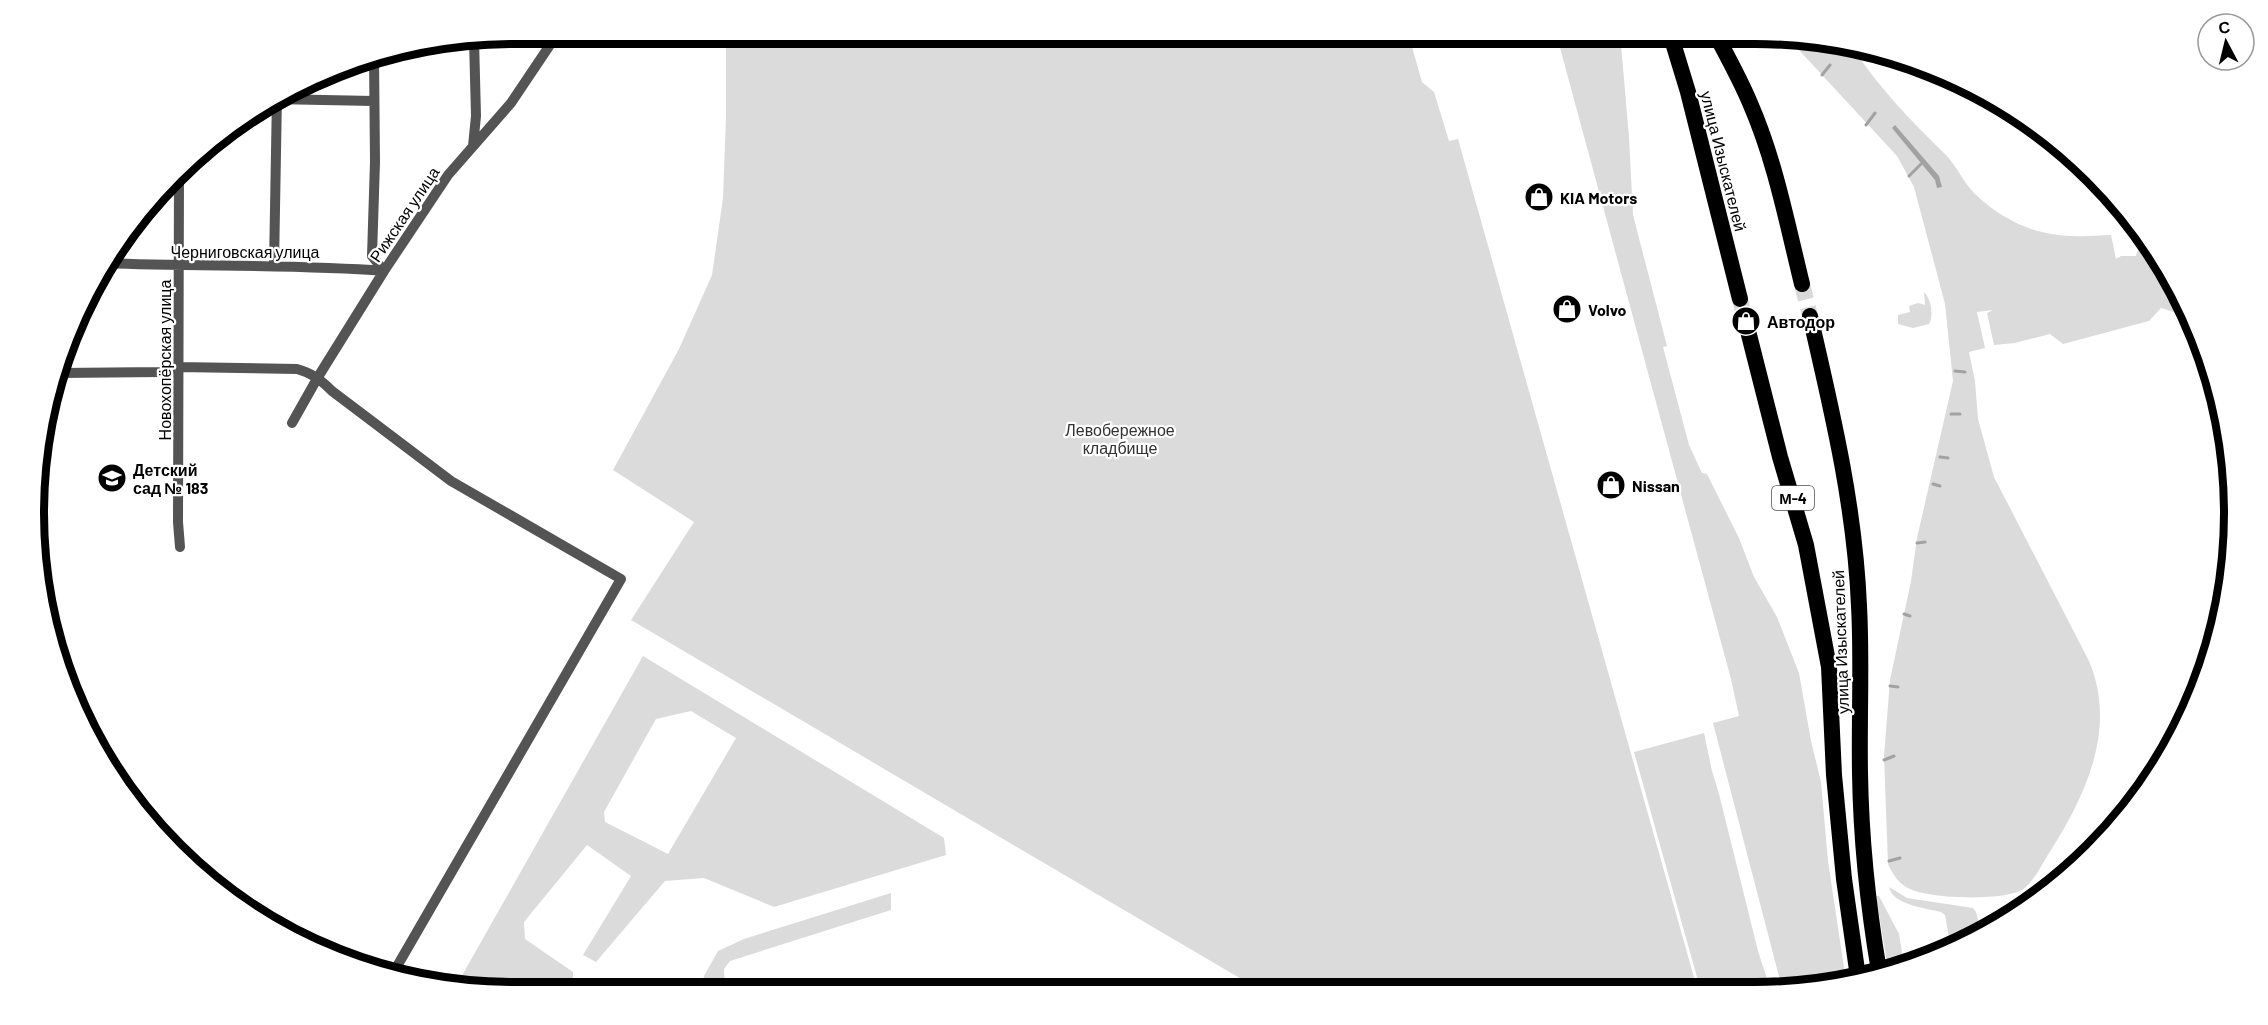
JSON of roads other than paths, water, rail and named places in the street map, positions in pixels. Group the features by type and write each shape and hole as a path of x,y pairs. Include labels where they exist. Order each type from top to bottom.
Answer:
{"highway":[{"name":"улица Изыскателей","path":"1673,44 1688,92 1740,299"},
{"path":"1721,44 1737,73 1756,118 1772,168 1802,284"},
{"name":"улица Изыскателей","path":"1810,316 1832,410 1853,526 1859,606 1860,774 1863,835 1872,930 1878,966"},
{"name":"улица Изыскателей","path":"1749,331 1780,457 1806,545 1829,667 1834,775 1844,879 1857,970"}],"street":[{"name":"Рижская улица","path":"292,423 384,271 448,175 511,103 551,44"},
{"path":"473,147 476,116 474,46"},
{"path":"374,64 375,162 372,256 384,271"},
{"path":"292,99 374,101"},
{"path":"274,266 275,108"},
{"name":"Новохопёрская улица","path":"179,183 180,547"},
{"name":"Черниговская улица","path":"116,263 321,266 384,271"},
{"path":"65,373 161,372 178,367 297,369 318,377 332,392 451,481 621,579 397,967"}],"waterway":[{"path":"1822,75 1830,65"},
{"path":"1866,125 1875,113"},
{"path":"1909,176 1921,164"},
{"path":"1955,371 1965,372"},
{"path":"1951,414 1960,414"},
{"path":"1940,457 1948,458"},
{"path":"1933,484 1940,486"},
{"path":"1917,543 1925,542"},
{"path":"1904,614 1910,616"},
{"path":"1890,686 1898,687"},
{"path":"1884,760 1894,756"},
{"path":"1889,861 1900,858"}],"tunnel":[{"path":"1802,284 1810,316"},
{"path":"1740,299 1748,331"}],"place":[{"name":"KIA Motors","path":"1539,197"},
{"name":"Volvo","path":"1567,309"},
{"name":"Автодор","path":"1746,321"},
{"name":"Детский сад № 183","path":"112,478"},
{"name":"Nissan","path":"1611,485"}],"park label":[{"name":"Левобережное кладбище","path":"1120,438"}]}
